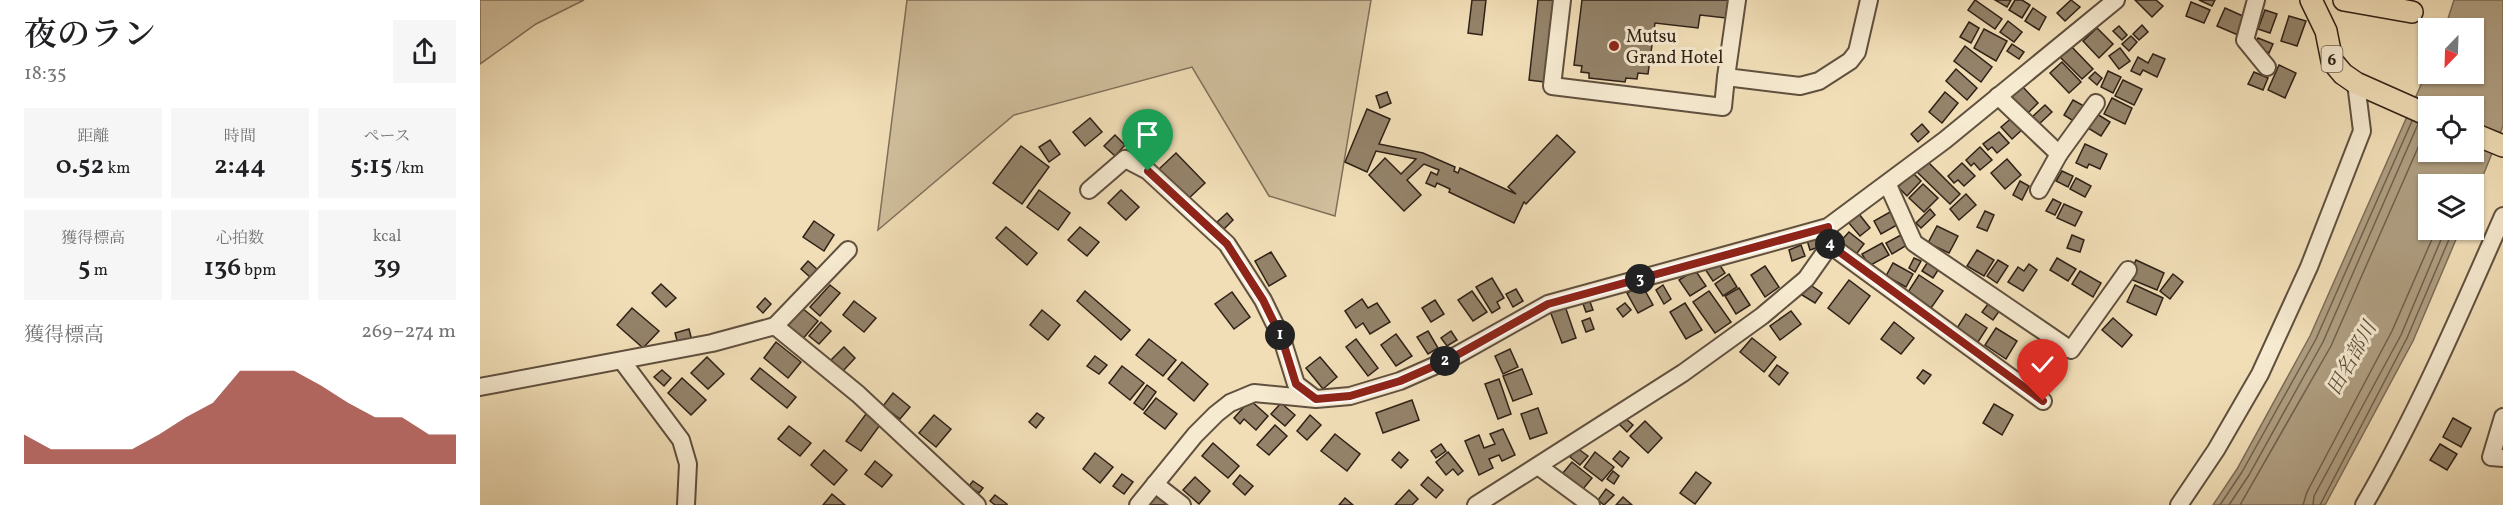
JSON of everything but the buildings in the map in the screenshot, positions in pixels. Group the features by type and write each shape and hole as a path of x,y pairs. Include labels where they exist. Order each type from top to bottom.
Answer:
{"main road":[{"name":"6","path":"2311,0 2326,32 2332,61 2343,74 2356,83 2418,111"},
{"path":"2345,0 2415,6"},
{"path":"2484,138 2503,146"}],"street":[{"path":"1562,0 1552,86 1723,107 1737,0"},
{"path":"1726,77 1800,86 1819,81 1850,61 1861,42 1869,0"},
{"path":"1138,505 1195,435 1230,403 1254,393 1316,399 1350,396 1400,381 1450,359 1548,304 1828,227 1888,185 2116,0"},
{"path":"2256,0 2245,40 2267,67"},
{"path":"2179,505 2216,450 2260,374 2309,267 2362,131 2356,83"},
{"path":"1998,96 2059,154"},
{"path":"2039,190 2059,154 2096,103"},
{"path":"1089,190 1125,159 1148,171 1189,207 1227,244 1263,300 1282,339 1296,384 1316,399"},
{"path":"1888,185 1914,243 2071,350 2128,270"},
{"path":"2364,505 2430,381 2503,216"},
{"path":"1476,505 1683,373 1777,304 1806,279 1830,245 1828,227"},
{"path":"1830,245 2043,401"},
{"path":"480,387 712,343 775,326 848,250"},
{"path":"775,326 858,394 977,505"},
{"path":"622,361 681,440 688,464 686,505"},
{"path":"2503,417 2491,457 2503,458"},
{"path":"1538,466 1591,505"},
{"path":"1155,484 1182,505"}],"shaded area":[{"path":"480,0 584,0 536,24 480,64"},
{"path":"907,0 1371,0 1335,216 1269,196 1192,67 1014,115 878,230"}],"water":[{"name":"田名部川","path":"2454,0 2503,0 2503,126 2484,174 2418,174 2418,240 2456,240 2413,341 2325,505 2213,505 2237,469 2310,336 2421,84 2484,84 2484,18 2448,18"}],"place":[{"name":"Mutsu Grand Hotel","path":"1614,46"}],"route":[{"path":"1148,171 1227,244 1263,300 1282,339 1296,384 1316,399 1350,396 1400,381 1450,359 1548,304 1784,241 1828,227 1830,245 2043,401"}]}
